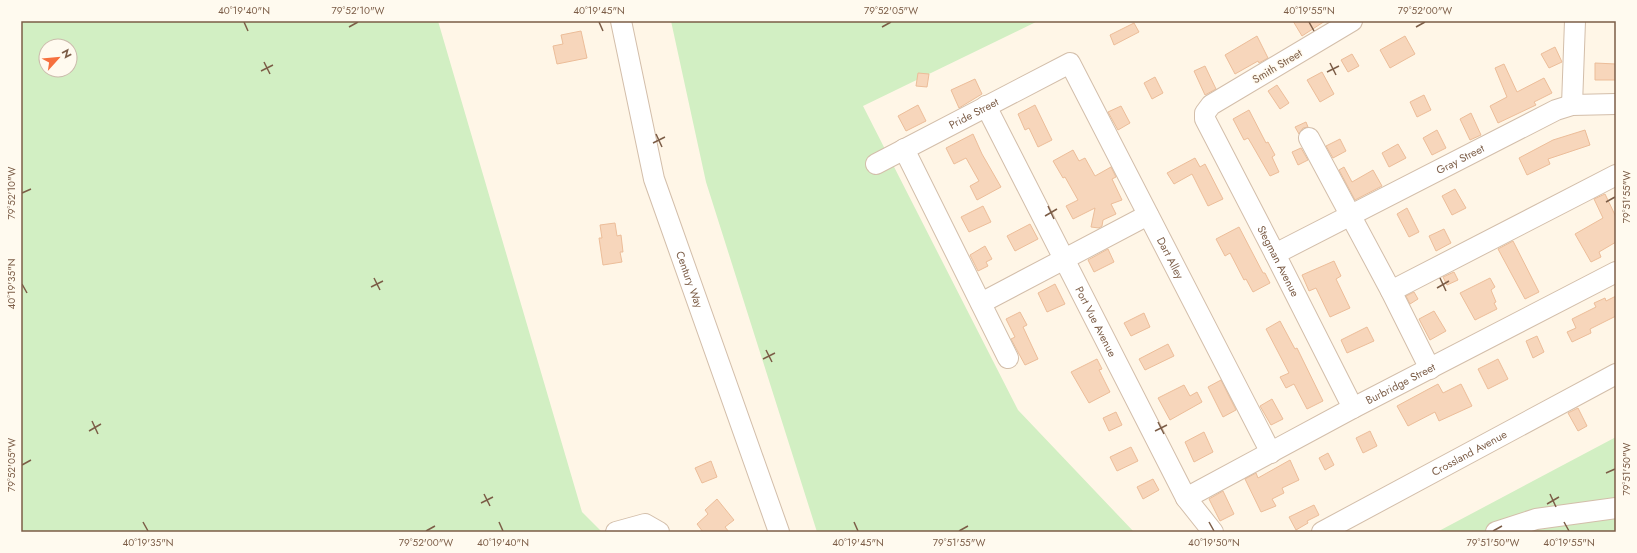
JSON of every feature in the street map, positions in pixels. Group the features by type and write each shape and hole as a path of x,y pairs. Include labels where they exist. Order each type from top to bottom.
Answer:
{"street":[{"name":"Century Way","path":"621,21 654,179 779,532"},
{"name":"Smith Street","path":"1205,113 1211,105 1352,21"},
{"path":"1572,105 1575,21"},
{"name":"Pride Street","path":"876,164 1070,63"},
{"name":"Dart Alley","path":"1070,63 1270,453"},
{"name":"Gray Street","path":"1276,254 1556,110 1572,105 1616,104"},
{"name":"Port Vue Avenue","path":"986,106 1186,498 1212,532"},
{"name":"Stegman Avenue","path":"1205,113 1204,119 1276,254 1353,408"},
{"path":"1309,138 1391,291 1430,369"},
{"path":"904,149 1008,358"},
{"path":"1391,291 1616,175"},
{"path":"981,303 1148,215"},
{"name":"Burbridge Street","path":"1186,498 1353,408 1616,272"},
{"name":"Crossland Avenue","path":"1322,532 1616,374"},
{"path":"1496,532 1536,519 1616,508"},
{"path":"616,532 645,524 659,532"}],"green space":[{"path":"21,21 438,21 582,512 602,532 21,532"},
{"path":"671,21 1038,21 863,106 1018,410 1134,532 817,532 706,182"},
{"path":"1616,437 1616,532 1437,532"}],"building":[{"path":"1293,21 1325,21 1302,36"},
{"path":"1134,23 1139,32 1114,45 1110,35"},
{"path":"581,31 587,58 557,64 553,46 563,44 561,35"},
{"path":"1257,36 1268,58 1259,63 1258,61 1235,74 1225,55"},
{"path":"1405,36 1415,54 1390,68 1380,50"},
{"path":"1555,47 1562,62 1549,68 1541,54"},
{"path":"1352,54 1359,66 1348,72 1341,60"},
{"path":"1595,63 1616,64 1616,80 1595,80"},
{"path":"1504,64 1517,92 1544,78 1552,93 1534,102 1536,105 1498,123 1490,106 1507,97 1495,68"},
{"path":"1205,66 1216,89 1205,95 1194,71"},
{"path":"1322,72 1334,94 1320,102 1307,80"},
{"path":"918,73 929,74 927,87 916,86"},
{"path":"1155,77 1163,93 1152,99 1144,83"},
{"path":"975,79 982,94 959,108 951,90"},
{"path":"1277,85 1289,103 1280,109 1268,91"},
{"path":"1424,95 1431,110 1417,117 1410,102"},
{"path":"918,105 926,121 906,131 898,116"},
{"path":"1035,105 1052,140 1038,147 1029,128 1025,130 1018,114"},
{"path":"1121,106 1130,123 1118,130 1108,112"},
{"path":"1249,110 1266,143 1268,142 1275,155 1272,157 1279,172 1270,176 1248,138 1244,140 1233,119"},
{"path":"1471,113 1481,135 1470,140 1460,119"},
{"path":"1306,122 1308,127 1303,128 1299,134 1295,127"},
{"path":"1437,130 1446,148 1432,155 1423,138"},
{"path":"1585,130 1590,145 1548,159 1550,164 1527,175 1519,158 1553,140"},
{"path":"973,134 982,154 1001,187 977,200 970,186 979,181 966,158 954,164 946,148"},
{"path":"1340,139 1346,151 1333,158 1326,146"},
{"path":"1398,144 1406,158 1389,167 1382,153"},
{"path":"1301,148 1308,160 1298,165 1292,152"},
{"path":"1073,150 1079,161 1085,158 1095,176 1111,167 1116,177 1112,179 1122,200 1111,204 1116,214 1103,220 1102,226 1099,228 1091,227 1095,208 1073,219 1066,206 1078,200 1065,177 1063,178 1053,161"},
{"path":"1195,158 1200,167 1205,164 1223,199 1208,206 1192,174 1174,184 1167,173"},
{"path":"1344,167 1352,182 1373,170 1382,186 1355,200 1339,170"},
{"path":"1455,189 1466,208 1452,215 1442,196"},
{"path":"1605,194 1616,217 1616,242 1599,252 1601,257 1591,262 1575,234 1603,218 1594,199"},
{"path":"983,206 991,222 969,232 961,217"},
{"path":"1407,208 1419,232 1409,237 1397,214"},
{"path":"615,223 617,236 621,235 623,252 620,252 622,262 603,265 599,238 602,238 600,225"},
{"path":"1030,224 1038,239 1015,251 1007,236"},
{"path":"1239,227 1263,273 1265,273 1270,283 1253,292 1246,279 1244,280 1230,253 1225,256 1216,239"},
{"path":"1444,229 1451,243 1436,251 1429,236"},
{"path":"1513,241 1539,292 1525,299 1498,249"},
{"path":"985,246 992,259 986,262 988,266 978,271 970,255"},
{"path":"1108,249 1114,262 1094,272 1088,260"},
{"path":"1334,261 1341,276 1336,279 1350,308 1330,317 1316,288 1309,291 1302,275"},
{"path":"1454,272 1458,280 1447,285 1443,277"},
{"path":"1490,278 1495,287 1491,290 1497,309 1475,320 1460,293"},
{"path":"1055,284 1065,304 1047,312 1038,293"},
{"path":"1414,292 1418,299 1410,304 1406,296"},
{"path":"1616,296 1616,316 1590,329 1591,333 1572,342 1567,332 1576,328 1572,319 1596,307 1594,303 1605,298 1606,301"},
{"path":"1434,311 1446,331 1430,340 1419,319"},
{"path":"1020,312 1027,325 1023,327 1038,359 1025,365 1011,339 1015,337 1006,319"},
{"path":"1144,313 1150,327 1131,336 1124,323"},
{"path":"1280,321 1295,349 1297,348 1323,401 1307,409 1294,384 1286,388 1280,377 1289,373 1266,329"},
{"path":"1367,327 1374,341 1347,353 1341,340"},
{"path":"1537,336 1544,352 1533,358 1526,341"},
{"path":"1168,344 1174,356 1145,370 1139,359"},
{"path":"1097,359 1102,369 1099,370 1110,392 1089,403 1071,372"},
{"path":"1498,359 1508,379 1488,389 1478,369"},
{"path":"1221,380 1236,410 1223,417 1208,387"},
{"path":"1438,384 1443,393 1461,384 1472,406 1439,421 1435,412 1408,426 1397,406"},
{"path":"1184,385 1190,396 1197,392 1202,402 1170,420 1158,398"},
{"path":"1272,399 1283,419 1271,425 1260,406"},
{"path":"1578,408 1587,426 1578,431 1568,413"},
{"path":"1116,412 1122,425 1109,431 1103,418"},
{"path":"1370,431 1377,446 1363,453 1356,438"},
{"path":"1204,432 1213,452 1194,462 1185,442"},
{"path":"1131,447 1138,461 1117,471 1110,457"},
{"path":"1328,453 1334,465 1325,470 1319,458"},
{"path":"1290,460 1299,480 1282,488 1284,493 1272,499 1276,506 1261,512 1245,479 1256,473 1258,478"},
{"path":"711,461 717,477 702,483 695,468"},
{"path":"1153,479 1159,490 1143,499 1137,487"},
{"path":"1223,491 1234,514 1220,521 1209,499"},
{"path":"717,499 734,520 725,527 729,532 703,532 697,524 708,514 705,510"},
{"path":"1314,505 1319,515 1307,521 1308,523 1296,530 1289,517"}]}
